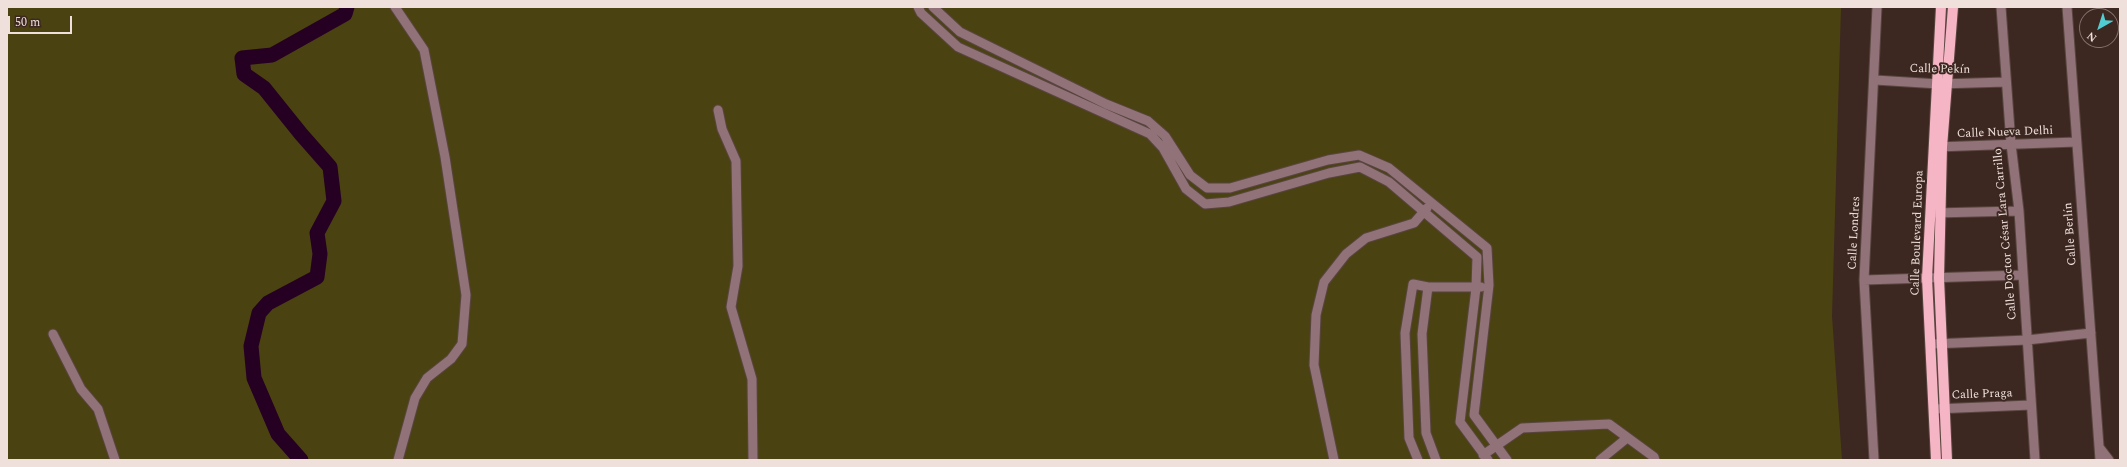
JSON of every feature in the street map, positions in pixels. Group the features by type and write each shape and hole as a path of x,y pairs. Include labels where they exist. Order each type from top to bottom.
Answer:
{"main road":[{"name":"Calle Boulevard Europa","path":"1941,7 1938,48 1943,84"},
{"name":"Calle Boulevard Europa","path":"1947,460 1940,409 1936,344 1927,278 1930,213 1938,147 1943,84 1949,48 1953,7"},
{"path":"1938,48 1949,48"},
{"name":"Calle Boulevard Europa","path":"1936,344 1941,213 1938,147"},
{"name":"Calle Boulevard Europa","path":"1936,460 1940,409"}],"street":[{"path":"395,7 424,50 445,157 466,295 462,344 450,359 427,378 415,398 398,460"},
{"path":"918,7 921,13 958,47 1150,134 1163,148 1186,188 1205,204 1230,202 1329,173 1360,167 1389,182 1477,257 1476,288 1460,422 1486,457 1495,445 1522,428 1609,424 1654,457 1655,460"},
{"path":"933,7 960,32 1106,104 1148,120 1164,136 1190,175 1207,188 1230,188 1328,160 1359,155 1389,168 1487,248 1489,285 1474,415 1507,460"},
{"name":"Calle Londres","path":"1874,460 1864,280 1875,80 1877,7"},
{"name":"Calle Doctor César Lara Carrillo","path":"2001,7 2011,144 2018,211 2035,460"},
{"name":"Calle Berlín","path":"2067,7 2100,460"},
{"name":"Calle Pekín","path":"1875,80 1943,84 2006,82"},
{"path":"718,110 722,129 736,161 738,266 731,307 752,378 753,460"},
{"name":"Calle Nueva Delhi","path":"1938,147 2076,142"},
{"path":"1334,460 1314,365 1316,315 1324,282 1346,254 1366,238 1414,223 1431,202"},
{"path":"1930,213 2018,211"},
{"path":"1864,280 2022,275"},
{"path":"1418,460 1409,438 1405,333 1413,284 1428,287 1476,288 1489,285"},
{"path":"1428,287 1422,334 1426,433 1436,460"},
{"path":"1936,344 2027,340 2091,333"},
{"path":"54,334 80,389 98,409 115,460"},
{"name":"Calle Praga","path":"1940,409 2031,405"},
{"path":"1600,460 1628,438"},
{"path":"2099,447 2109,460"}],"shaded area":[{"path":"7,7 1841,7 1832,316 1842,460 7,460"},
{"path":"1932,288 1934,288 1937,341 1935,342"},
{"path":"1935,354 1938,354 1940,407 1938,407"}],"waterway":[{"path":"301,460 278,434 254,378 251,346 259,313 268,303 317,277 320,254 317,233 334,201 330,167 264,88 244,74 242,58 272,55 345,14 347,7"}]}
